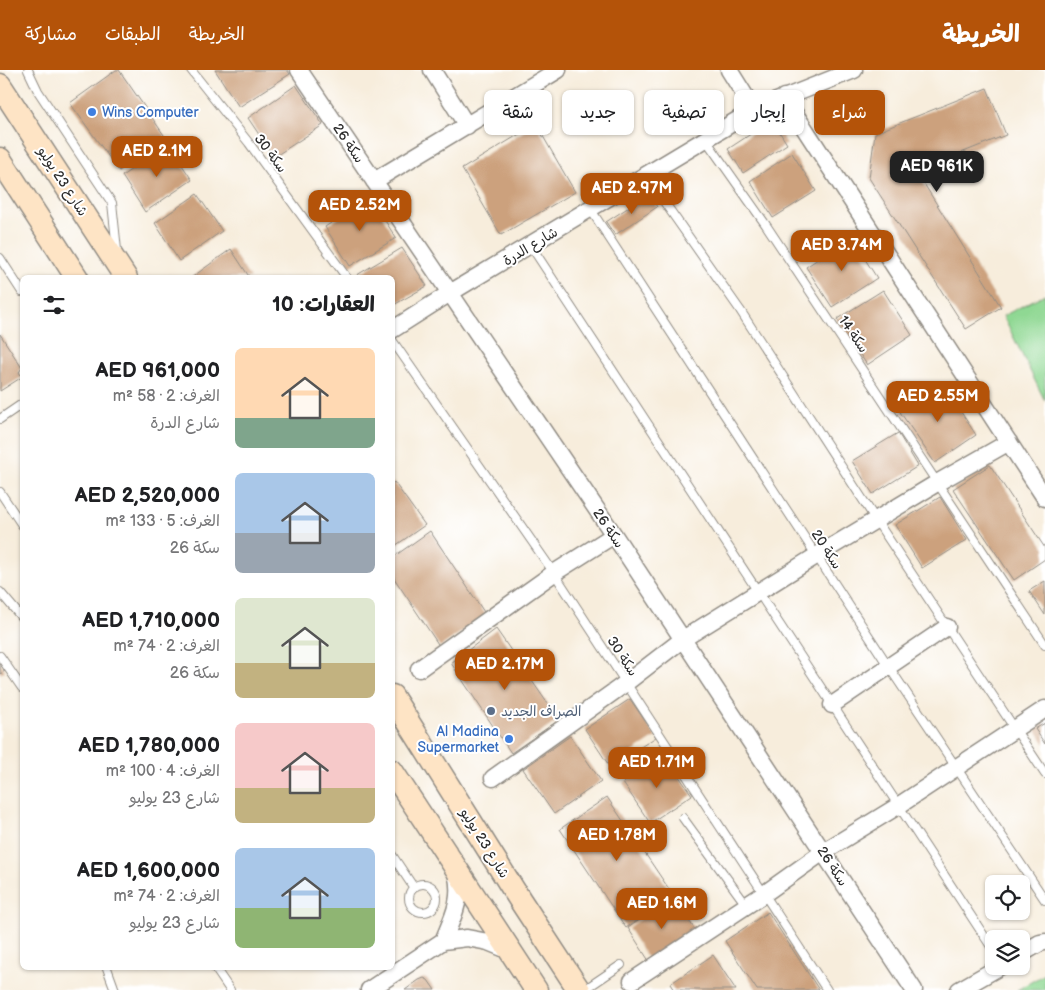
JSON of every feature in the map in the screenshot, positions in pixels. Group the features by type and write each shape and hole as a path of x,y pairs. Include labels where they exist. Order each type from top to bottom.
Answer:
{"main road":[{"path":"4,70 10,82 11,92 5,93"},
{"name":"شارع 23 يوليو","path":"5,93 122,271"},
{"path":"0,159 74,275"},
{"name":"شارع 23 يوليو","path":"395,701 579,990"},
{"path":"395,775 536,990"}],"street":[{"name":"سكة 26","path":"299,70 614,535 914,990"},
{"path":"432,70 467,126"},
{"path":"374,181 558,70"},
{"path":"729,70 742,90"},
{"name":"شارع الدرة","path":"804,90 854,70"},
{"name":"شارع الدرة","path":"395,328 734,122"},
{"path":"804,129 1045,498"},
{"path":"493,778 626,683 683,639 937,482 1009,442"},
{"path":"419,669 554,573 614,535"},
{"path":"832,705 947,627"},
{"path":"632,981 764,894 823,852 898,806 1045,709"},
{"path":"443,941 453,918 459,893 453,864"},
{"path":"369,990 443,941 467,938 488,942 510,951"},
{"path":"1030,949 1045,942"},
{"path":"958,990 985,975"}],"lane":[{"path":"28,70 38,91 112,203 122,271"},
{"name":"سكة 30","path":"191,70 249,143 345,275"},
{"name":"سكة 14","path":"706,140 766,225 1045,645"},
{"path":"646,176 740,310 876,520 1045,774"},
{"name":"سكة 20","path":"591,210 888,667 1045,900"},
{"path":"531,246 985,937"},
{"path":"0,258 20,289"},
{"name":"سكة 30","path":"395,344 554,573 827,990"},
{"path":"0,419 20,405"},
{"path":"1,497 20,522"},
{"path":"0,592 20,616"},
{"path":"0,656 20,685"},
{"path":"683,818 746,906"},
{"path":"395,860 414,888"},
{"path":"584,990 621,965"},
{"path":"108,970 114,990"},
{"path":"216,970 230,990"}],"green space":[{"path":"1045,294 1045,401 1003,316"},
{"path":"1045,974 1045,990 1017,990"}],"building":[{"path":"116,70 119,70 166,138 119,171 70,103"},
{"path":"215,70 287,70 290,74 239,107"},
{"path":"296,85 323,125 274,157 248,118"},
{"path":"987,88 1006,135 916,171 1001,307 966,329 869,178 875,135 885,135 885,129"},
{"path":"518,135 542,135 575,192 501,235 462,169"},
{"path":"749,135 781,135 787,144 743,173 728,149"},
{"path":"168,144 192,180 145,212 122,176"},
{"path":"792,153 816,191 773,218 750,181"},
{"path":"197,194 222,231 179,261 155,223"},
{"path":"649,194 657,207 615,235 606,222"},
{"path":"370,197 396,238 350,266 325,227"},
{"path":"851,237 877,278 832,307 806,267"},
{"path":"402,248 427,286 395,304 395,275 357,275"},
{"path":"231,249 248,275 195,275"},
{"path":"883,290 912,335 867,365 837,319"},
{"path":"0,334 20,365 20,378 0,391"},
{"path":"942,383 976,435 935,463 900,412"},
{"path":"898,433 918,466 873,494 852,461"},
{"path":"990,465 1045,548 1045,559 1014,580 953,489"},
{"path":"395,483 425,525 395,546"},
{"path":"940,497 967,540 922,568 895,525"},
{"path":"430,531 486,615 440,647 395,580 395,556"},
{"path":"1045,581 1045,615 1029,591"},
{"path":"496,629 559,720 511,753 451,663"},
{"path":"0,663 5,671 0,674"},
{"path":"630,699 656,737 610,767 585,729"},
{"path":"1045,723 1045,744 1035,729"},
{"path":"570,736 601,781 554,814 523,769"},
{"path":"664,755 692,795 650,823 623,783"},
{"path":"607,797 673,895 626,928 560,829"},
{"path":"673,896 697,933 651,964 628,928"},
{"path":"768,912 819,990 757,990 725,941"},
{"path":"713,955 736,990 674,990 670,984"},
{"path":"424,978 428,980 435,990 405,990 419,980"}],"place":[{"name":"Wins Computer","path":"92,112"},
{"name":"الصراف الجديد","path":"491,711"},
{"name":"Al Madina Supermarket","path":"509,739"}]}
